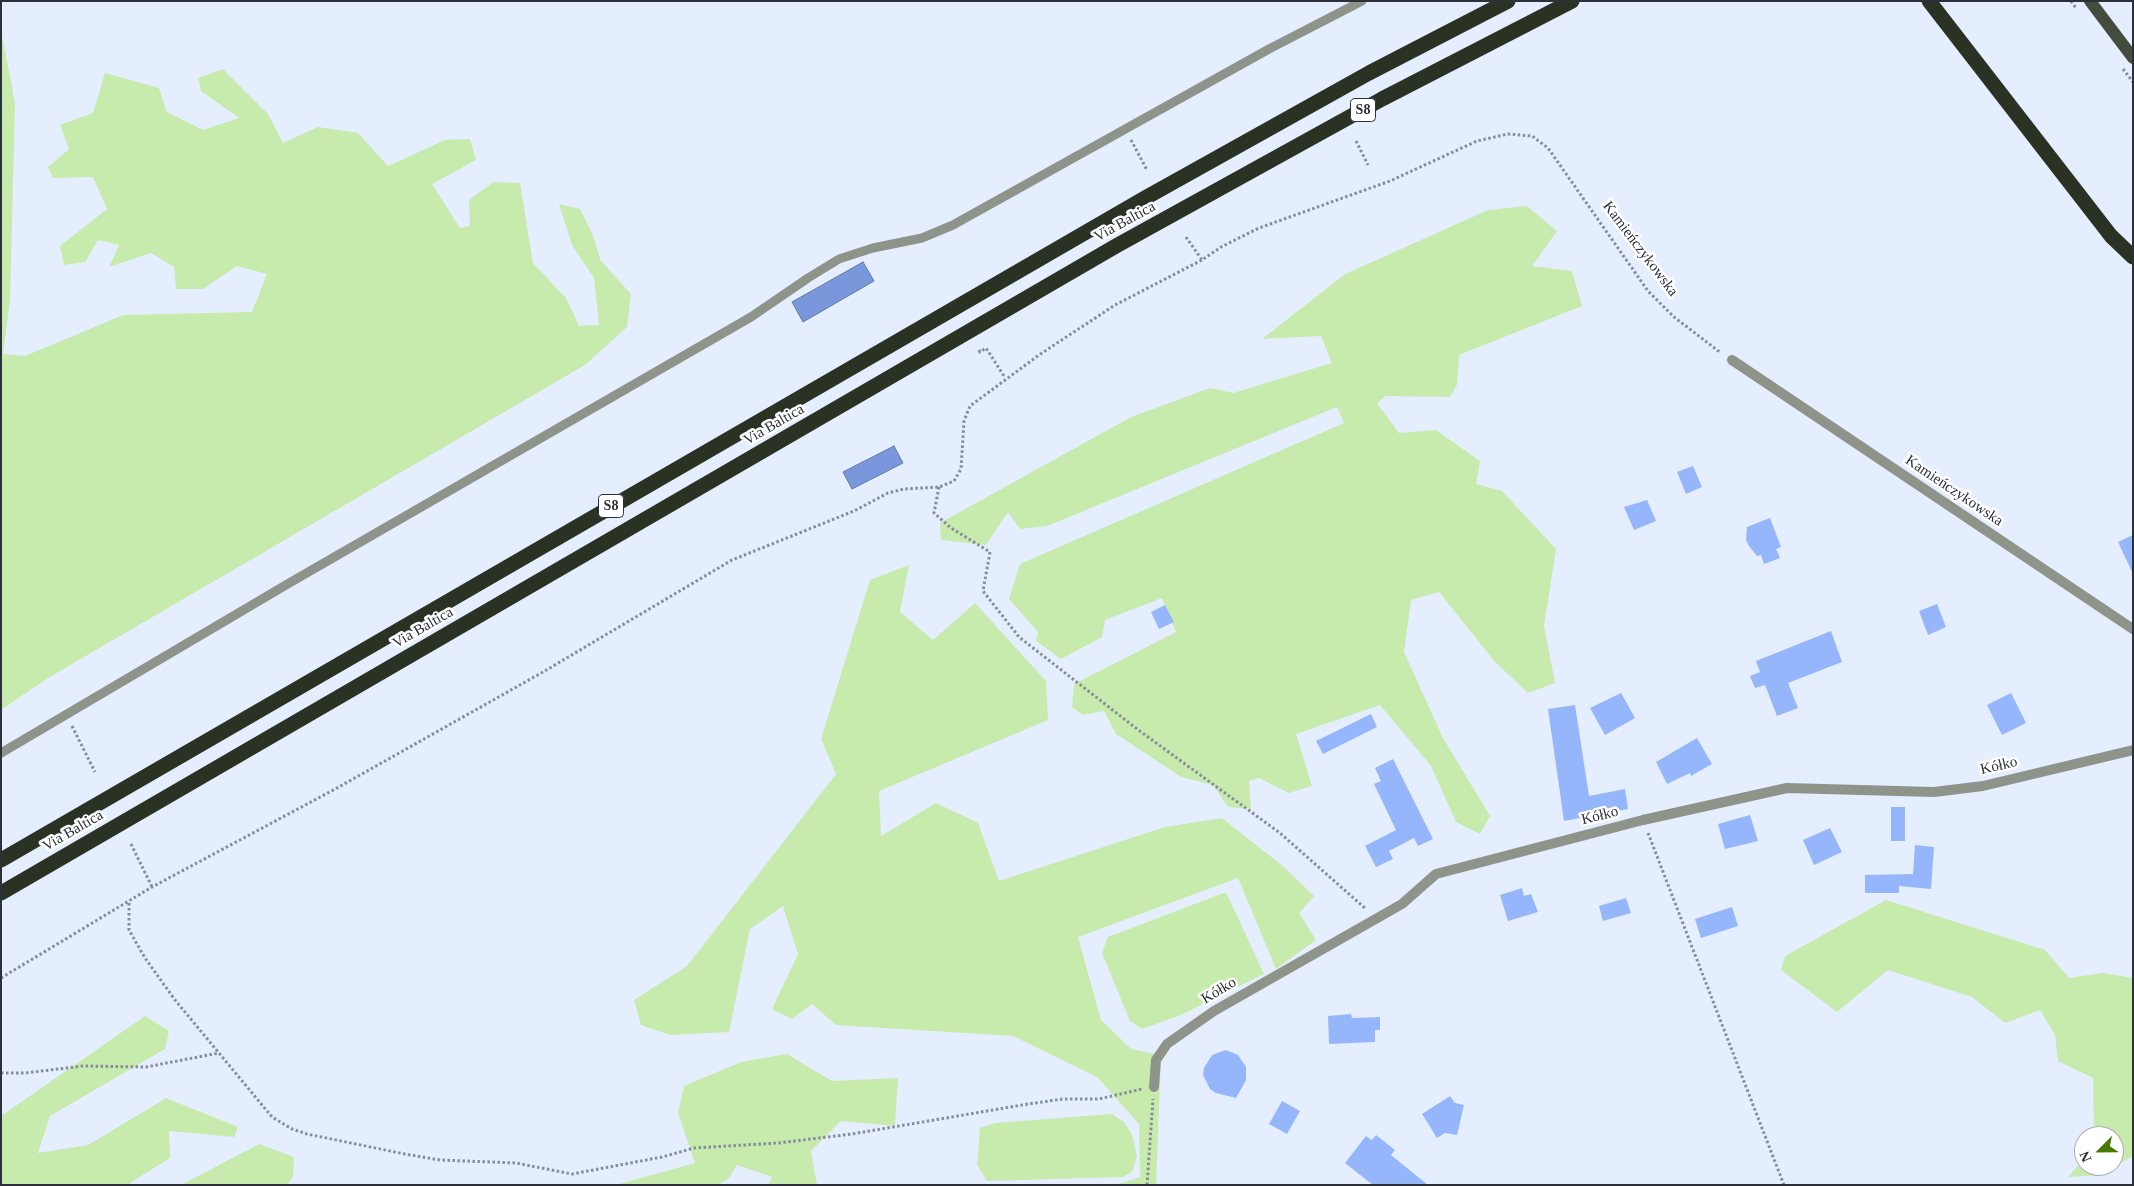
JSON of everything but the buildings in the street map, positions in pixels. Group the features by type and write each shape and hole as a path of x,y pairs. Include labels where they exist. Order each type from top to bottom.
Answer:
{"highway":[{"name":"Via Baltica","path":"1,860 1145,198 1370,73 1508,1"},
{"name":"Via Baltica","path":"1,893 1116,246 1382,99 1572,1"},
{"path":"1929,1 2110,236 2133,258"}],"main road":[{"path":"2090,1 2133,58"}],"street":[{"name":"Kamieńczykowska","path":"1732,360 2133,630"},
{"name":"Kółko","path":"1154,1087 1156,1060 1167,1044 1214,1011 1402,904 1436,874 1643,820 1787,788 1934,792 1983,786 2133,750"}],"lane":[{"path":"1,753 751,317 839,259 873,248 922,238 953,225 1269,49 1362,1"}],"path":[{"path":"1125,130 1148,170"},
{"name":"Kamieńczykowska","path":"939,487 954,481 960,470 964,421 970,406 1039,355 1115,305 1259,228 1390,181 1477,142 1508,134 1532,136 1548,148 1648,290 1674,317 1732,360"},
{"path":"1356,141 1368,165"},
{"path":"1186,237 1202,260"},
{"path":"978,350 980,352 986,348 1003,375"},
{"path":"1,978 152,887 337,788 543,672 732,560 854,511 888,493 912,488 939,487 934,513 951,528 990,552 983,591 1019,637 1136,729 1280,833 1377,918"},
{"path":"66,714 95,772"},
{"path":"1643,820 1784,1185"},
{"path":"131,844 152,887"},
{"path":"129,902 129,930 145,958 175,1000 272,1117 292,1129 440,1160 516,1163 572,1174 662,1157 694,1148 778,1143 852,1134 1028,1104 1063,1099 1099,1098 1154,1087 1153,1124 1147,1185"},
{"path":"1,1073 25,1073 83,1066 146,1067 220,1053"}],"green space":[{"path":"1,30 15,103 10,300 3,354 25,356 123,315 252,312 267,274 237,266 203,289 176,289 174,267 151,253 109,267 119,245 98,240 85,262 64,265 60,246 107,209 93,177 53,178 48,167 69,149 60,125 93,113 105,73 159,88 167,112 203,130 239,118 201,91 198,78 223,69 268,114 283,143 318,127 358,133 388,166 445,140 470,139 476,160 432,184 460,228 470,226 469,200 493,182 520,183 533,263 566,298 579,326 599,325 594,278 572,245 559,204 580,209 592,233 601,261 631,294 627,327 585,365 48,678 1,710"},
{"path":"1527,206 1557,231 1532,266 1572,271 1582,306 1459,355 1457,385 1450,397 1386,396 1377,403 1399,433 1436,430 1480,461 1476,484 1502,491 1556,549 1544,626 1555,683 1528,693 1495,662 1439,592 1411,600 1404,652 1443,738 1490,816 1480,834 1456,822 1431,766 1380,705 1296,734 1312,786 1289,793 1259,778 1249,781 1251,809 1228,807 1213,785 1181,777 1116,734 1104,711 1083,715 1072,707 1074,684 1176,632 1162,598 1105,620 1102,637 1061,659 1036,641 1038,632 1009,599 1020,564 1344,423 1337,407 1047,526 1020,529 1008,512 986,545 941,540 940,523 1131,417 1210,388 1233,393 1332,363 1321,336 1262,339 1345,274 1488,210"},
{"path":"909,565 900,612 933,640 975,603 1046,681 1048,720 879,791 881,836 936,803 978,823 999,881 1165,827 1222,818 1284,867 1314,896 1299,913 1316,940 1276,969 1238,878 1078,937 1101,1020 1131,1049 1161,1055 1156,1185 1115,1185 1140,1177 1139,1124 1097,1077 1013,1036 836,1025 812,1004 792,1019 772,1009 798,954 783,906 750,929 729,1032 670,1035 641,1025 634,1000 687,966 836,774 821,739 870,580"},
{"path":"1226,892 1264,974 1181,1015 1142,1029 1130,1021 1102,953 1108,937"},
{"path":"1886,900 2045,950 2069,978 2103,973 2133,978 2133,1156 2124,1161 2124,1126 2094,1126 2093,1078 2058,1061 2055,1035 2040,1010 2005,1023 1972,997 1888,970 1837,1012 1781,970 1785,956"},
{"path":"145,1016 169,1031 165,1049 50,1116 38,1153 88,1145 166,1098 238,1127 234,1137 169,1131 170,1158 130,1183 130,1185 1,1185 1,1116"},
{"path":"787,1054 832,1081 898,1078 895,1126 841,1121 811,1151 817,1185 768,1185 772,1177 737,1165 729,1178 718,1185 616,1185 695,1163 678,1113 684,1086 741,1062"},
{"path":"1112,1114 1124,1122 1132,1135 1137,1156 1132,1172 1123,1177 987,1181 977,1165 980,1128 995,1123"},
{"path":"259,1144 294,1157 293,1177 287,1185 181,1185"},
{"path":"2074,1170 2074,1176 2084,1176 2068,1177"}],"water":[{"path":"863,262 874,281 803,322 792,302"},
{"path":"894,446 903,463 852,489 843,472"}]}
